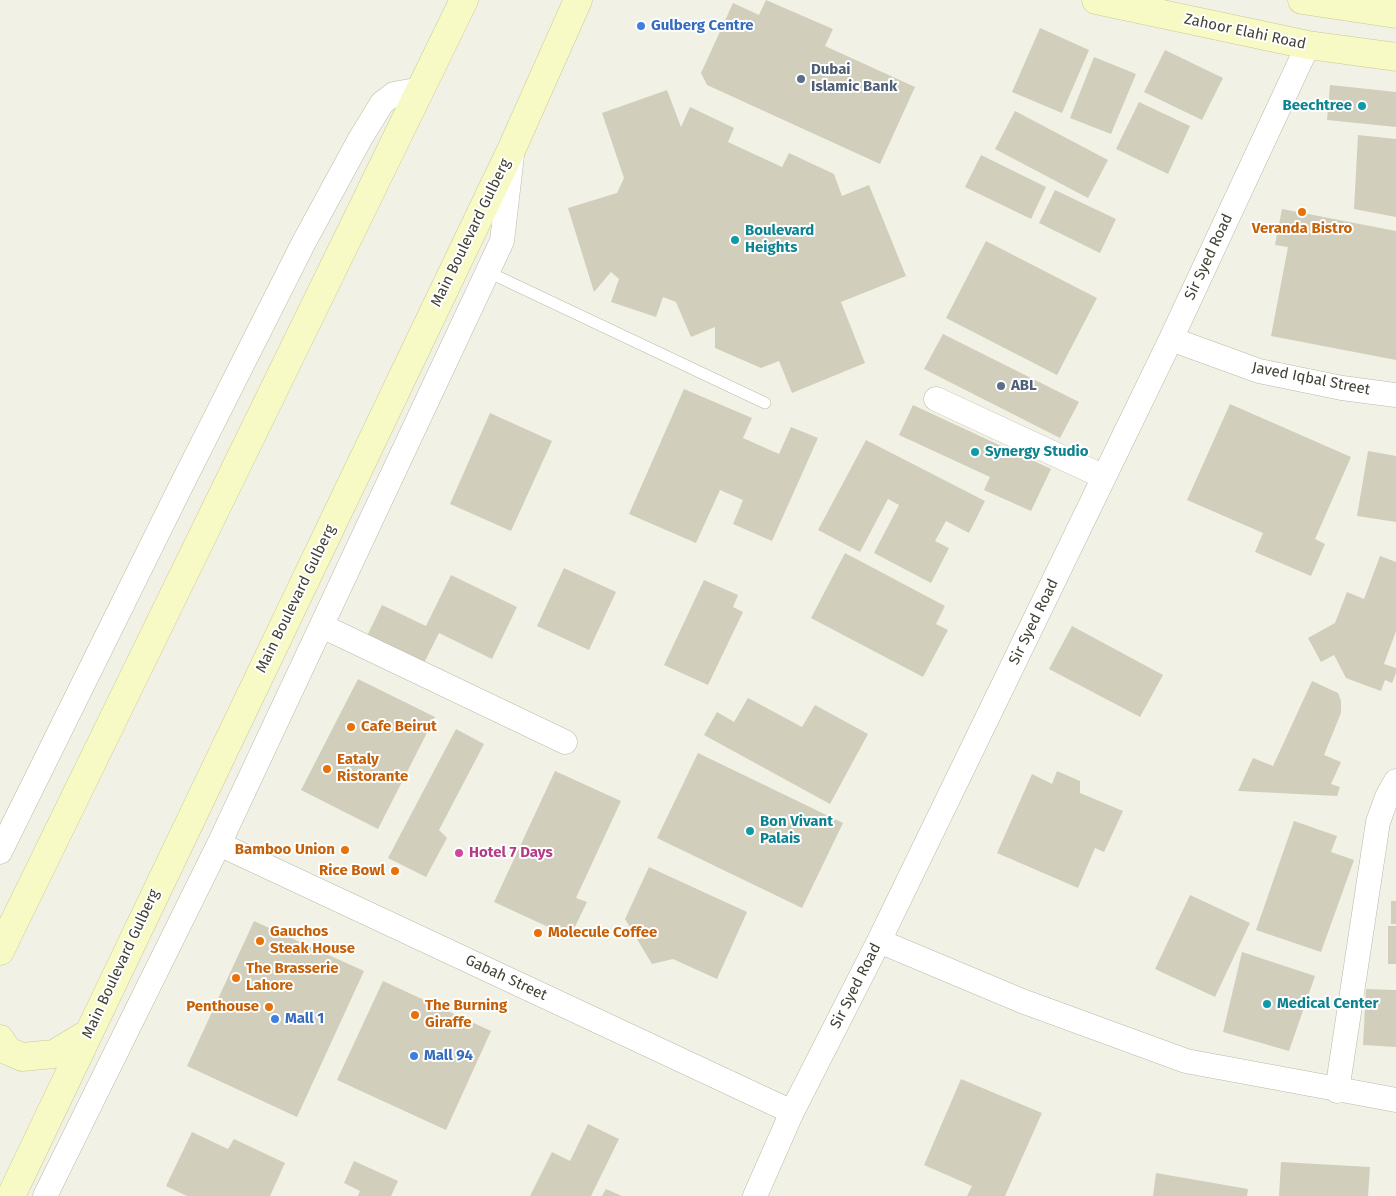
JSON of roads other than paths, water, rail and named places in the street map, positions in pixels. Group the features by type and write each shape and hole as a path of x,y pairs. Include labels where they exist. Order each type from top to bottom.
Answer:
{"main road":[{"path":"0,951 464,0"},
{"name":"Main Boulevard Gulberg","path":"12,1196 513,146 578,0"},
{"name":"Zahoor Elahi Road","path":"1096,0 1308,45 1396,57"},
{"path":"1320,2 1396,14"},
{"path":"0,1039 8,1050 22,1058 54,1054 89,1033"}],"street":[{"name":"Sir Syed Road","path":"755,1196 792,1112 879,941 1171,339 1308,45"},
{"path":"3,838 304,242 360,139 382,103 394,94 420,89"},
{"path":"45,1196 219,844 502,241 513,146"},
{"name":"Javed Iqbal Street","path":"1171,339 1259,371 1342,388 1396,395"},
{"path":"936,399 1104,477"},
{"path":"322,626 565,742"},
{"path":"1337,1091 1378,822 1386,797 1396,781"},
{"name":"Gabah Street","path":"219,844 792,1112"},
{"path":"879,941 1022,1001 1186,1061 1337,1091 1396,1100"}],"lane":[{"path":"488,272 766,403"}],"place":[{"name":"Gulberg Centre","path":"641,26"},
{"name":"Dubai Islamic Bank","path":"801,79"},
{"name":"Beechtree","path":"1362,106"},
{"name":"Veranda Bistro","path":"1302,212"},
{"name":"Boulevard Heights","path":"735,240"},
{"name":"ABL","path":"1001,386"},
{"name":"Synergy Studio","path":"975,452"},
{"name":"Cafe Beirut","path":"351,727"},
{"name":"Eataly Ristorante","path":"327,769"},
{"name":"Bon Vivant Palais","path":"750,831"},
{"name":"Bamboo Union","path":"345,850"},
{"name":"Hotel 7 Days","path":"459,853"},
{"name":"Rice Bowl","path":"395,871"},
{"name":"Molecule Coffee","path":"538,933"},
{"name":"Gauchos Steak House","path":"260,941"},
{"name":"The Brasserie Lahore","path":"236,978"},
{"name":"Medical Center","path":"1267,1004"},
{"name":"Penthouse","path":"269,1007"},
{"name":"The Burning Giraffe","path":"415,1015"},
{"name":"Mall 1","path":"275,1019"},
{"name":"Mall 94","path":"414,1056"}]}
